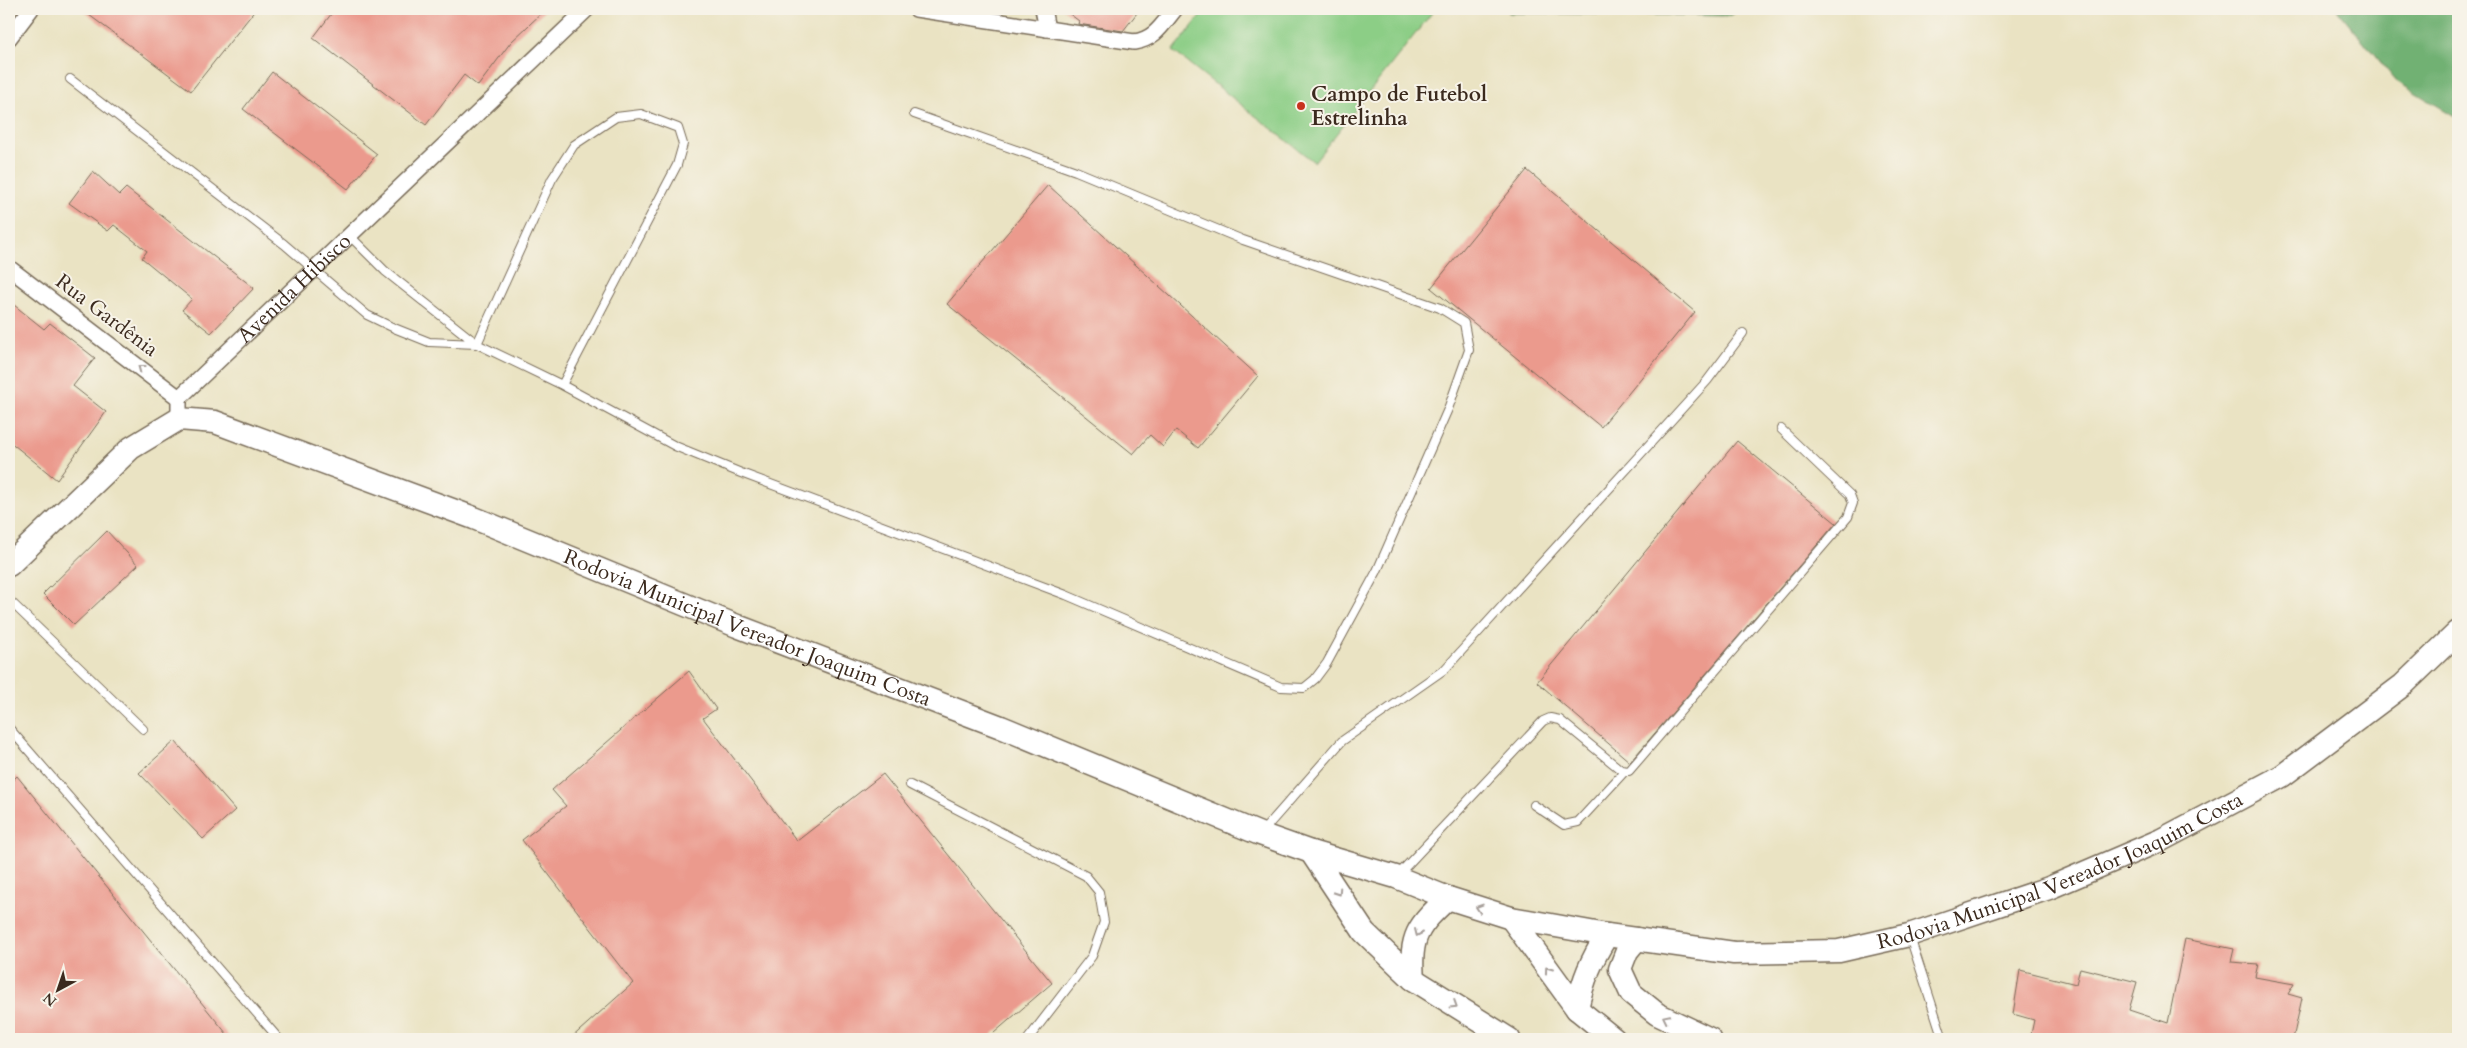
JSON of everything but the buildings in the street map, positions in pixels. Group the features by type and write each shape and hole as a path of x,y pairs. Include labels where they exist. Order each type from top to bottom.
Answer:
{"main road":[{"name":"Avenida Hibisco","path":"9,565 131,448 179,408"},
{"name":"Rodovia Municipal Vereador Joaquim Costa","path":"179,408 474,518 737,626 1001,727 1260,834 1311,852 1396,877 1448,898 1511,918 1607,935 1734,952 1839,951 1909,935 2049,888 2161,840 2282,776 2403,685 2458,632"},
{"path":"1311,852 1364,932 1413,979 1508,1039"},
{"path":"1413,979 1411,954 1417,932 1426,919 1448,898"},
{"path":"1511,918 1577,1009 1614,1039"},
{"path":"1577,1009 1582,984 1590,961 1607,935"},
{"path":"1637,939 1627,951 1620,969 1631,994 1657,1014 1710,1039"}],"street":[{"path":"9,38 31,9"},
{"name":"Avenida Hibisco","path":"179,408 313,268 587,9"},
{"path":"916,9 1134,42 1146,40 1156,32 1174,9"},
{"path":"1043,9 1047,29"},
{"name":"Rua Gardênia","path":"9,268 179,408"}],"lane":[{"path":"70,79 313,268 367,315 429,342 477,344"},
{"path":"477,344 552,179 574,145 616,117 641,114 678,128 683,144 677,165 562,385"},
{"path":"348,235 385,272 477,344 562,385 675,446 741,473 1066,595 1282,687 1304,688 1315,679 1327,663 1377,571 1448,409 1469,350 1464,323 1440,308 1243,240 1076,171 914,114"},
{"path":"1260,834 1342,741 1445,669 1707,381 1743,333"},
{"path":"1534,804 1564,825 1578,822 1625,772 1629,771 1848,517 1853,503 1850,495 1781,428"},
{"path":"9,600 143,729"},
{"path":"1396,877 1543,721 1550,718 1560,720 1625,772"},
{"path":"9,728 279,1039"},
{"path":"910,785 1086,876 1099,892 1104,922 1092,956 1028,1039"},
{"path":"1909,935 1943,1039"}],"green space":[{"name":"Campo de Futebol Estrelinha","path":"1206,9 1435,9 1314,162 1173,51"},
{"path":"1508,9 1741,9 1730,16 1509,13"},
{"path":"2337,9 2458,9 2458,118 2396,81"}],"place":[{"name":"Campo de Futebol Estrelinha","path":"1301,106"}]}
